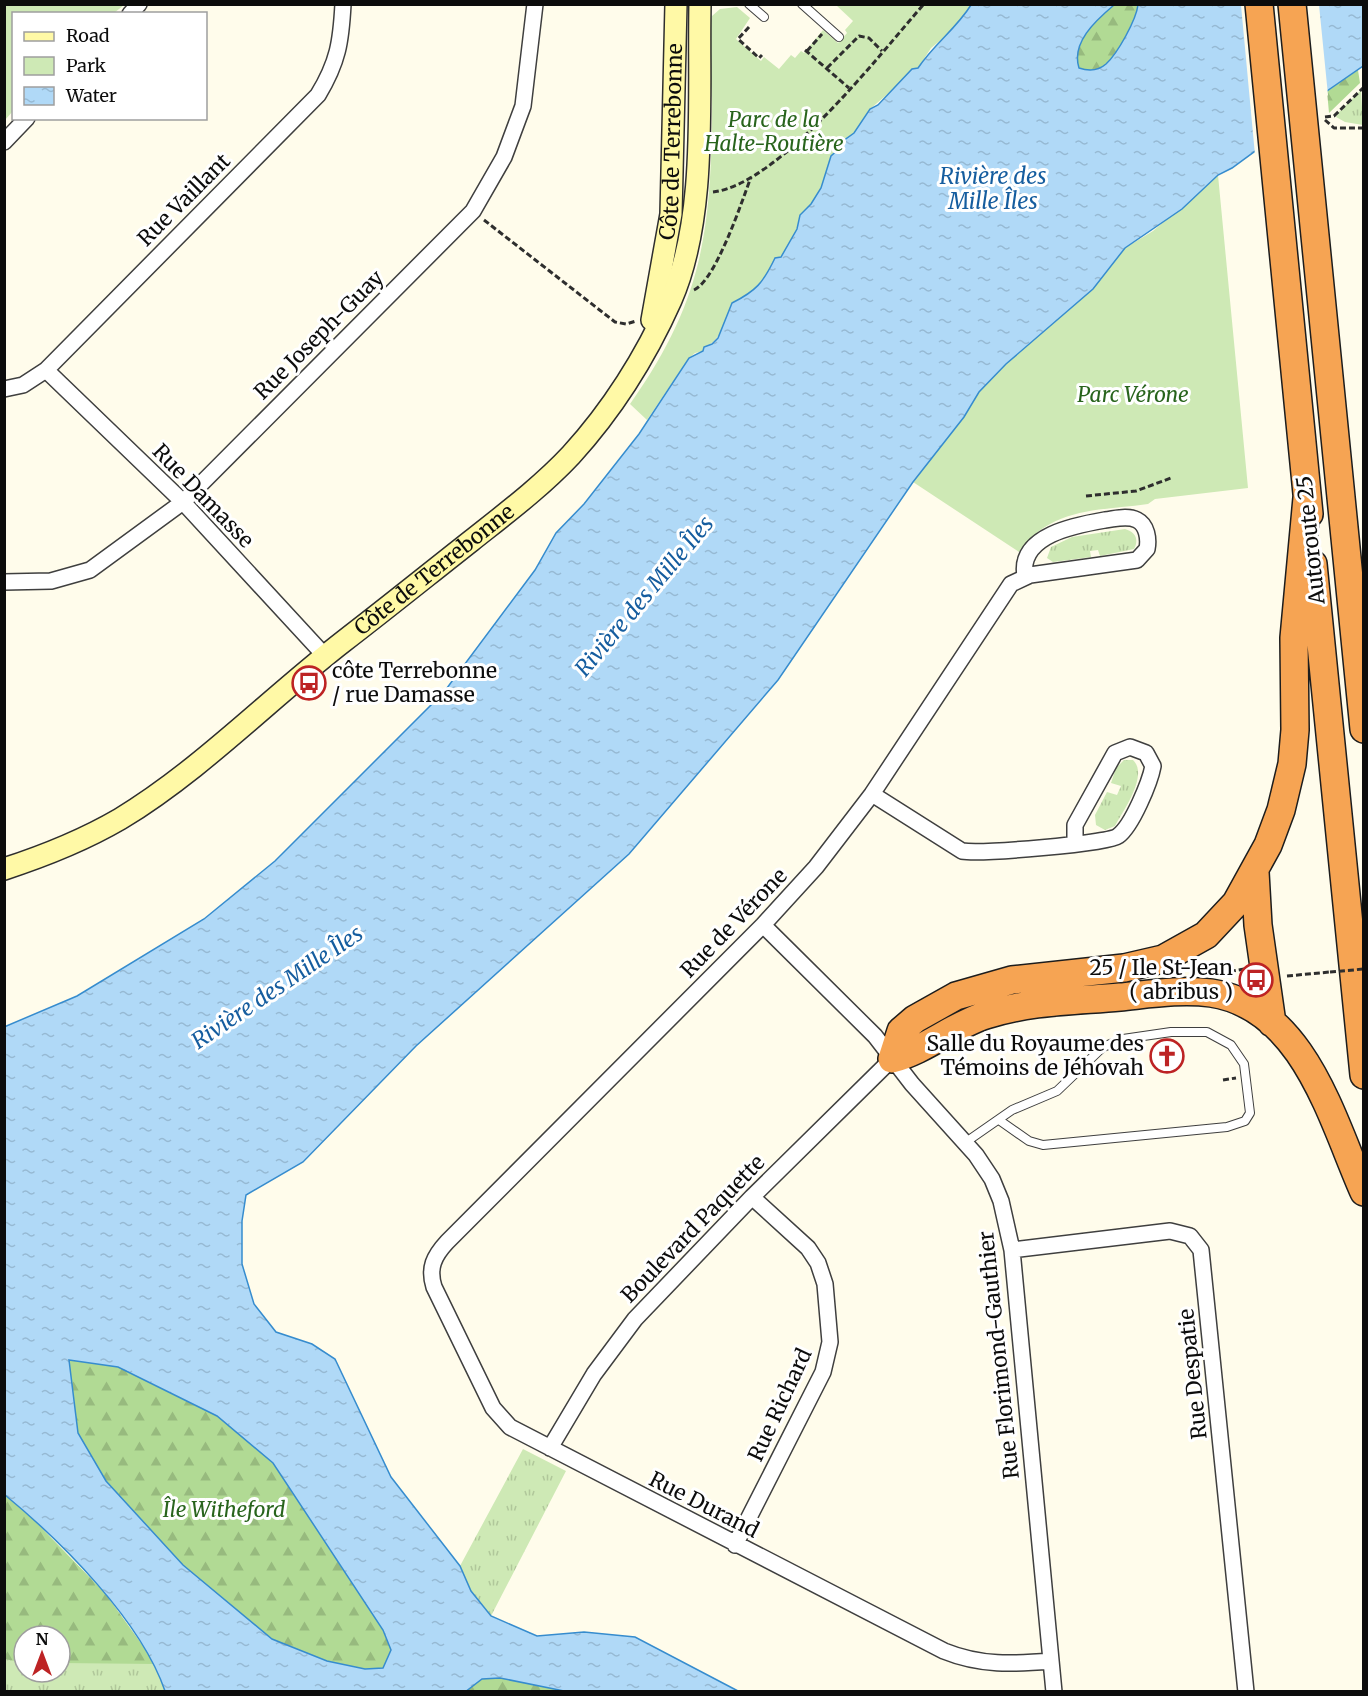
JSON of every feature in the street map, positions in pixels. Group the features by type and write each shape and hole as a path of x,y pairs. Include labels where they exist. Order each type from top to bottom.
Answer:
{"highway":[{"name":"Autoroute 25","path":"1259,4 1364,1075"},
{"name":"Autoroute 25","path":"1292,4 1317,114 1364,729"},
{"path":"892,1059 901,1031 926,1012 968,991 1021,978 1131,967 1174,954 1196,942 1221,922 1236,903 1255,872 1281,810 1293,756 1296,711 1294,638 1307,498"},
{"path":"1255,872 1258,925 1272,1023"},
{"path":"892,1059 912,1054 981,1016 1015,1007 1201,992 1234,1000 1272,1023 1295,1047 1315,1078 1364,1192"}],"main road":[{"name":"Côte de Terrebonne","path":"646,347 664,266 671,214 676,4"},
{"name":"Côte de Terrebonne","path":"4,869 86,837 145,803 517,504 559,467 607,412 672,298 692,219 696,167 700,4"}],"street":[{"name":"Rue Vaillant","path":"4,389 23,385 46,370 318,95 332,71 341,42 343,4"},
{"name":"Rue Joseph-Guay","path":"4,582 51,581 90,570 183,502 473,211 504,157 523,106 535,4"},
{"path":"4,142 25,120"},
{"name":"Rue Damasse","path":"46,370 183,502 326,656"},
{"path":"1126,517 1138,520 1146,530 1147,549 1142,558 1137,560 1025,576 1026,559 1035,548 1066,527 1126,517"},
{"name":"Rue de Vérone","path":"432,1266 435,1256 447,1242 763,925 816,867 872,794 1007,589 1016,579 1025,576"},
{"path":"872,794 962,851 1075,843 1114,838 1123,831 1152,772 1152,761 1146,753 1130,747 1114,753 1075,825 1075,843"},
{"name":"Rue Florimond-Gauthier","path":"763,925 875,1036 892,1059 966,1142 997,1190 1012,1250 1054,1692"},
{"name":"Boulevard Paquette","path":"550,1448 581,1394 621,1336 652,1300 752,1197 892,1059"},
{"name":"Rue Richard","path":"735,1545 823,1372 830,1347 825,1284 818,1263 808,1248 752,1197"},
{"name":"Rue Despatie","path":"1012,1250 1170,1231 1190,1236 1200,1250 1246,1692"},
{"name":"Rue Durand","path":"432,1266 434,1287 497,1416 510,1427 735,1545 962,1658 1000,1664 1051,1661"}],"lane":[{"path":"749,4 764,17"},
{"path":"802,4 839,37"},
{"path":"966,1142 1012,1110 1057,1091 1094,1054 1113,1043 1187,1031 1212,1034 1236,1050 1244,1064 1250,1113 1245,1121 1227,1127 1043,1145 1029,1141 999,1120"}],"path":[{"path":"711,192 739,184 794,145 924,4"},
{"path":"753,21 751,28 738,39 759,58 762,55"},
{"path":"827,68 859,36 865,36 882,51"},
{"path":"805,50 849,88"},
{"path":"1317,114 1334,116 1364,87"},
{"path":"1317,114 1334,128 1364,128"},
{"path":"692,291 703,283 723,249 751,177"},
{"path":"483,220 604,315 615,322 631,324"},
{"path":"1086,496 1136,491 1171,477"},
{"path":"1102,495 1103,502"},
{"path":"1290,976 1364,969"},
{"path":"1223,1080 1239,1078"}],"green space":[{"path":"5,4 124,5 115,12 12,12 12,112 5,120"},
{"name":"Parc de la Halte-Routière","path":"836,5 971,5 952,31 931,48 918,68 870,109 854,133 843,141 841,147 831,156 821,188 811,204 800,215 797,229 781,258 775,258 767,274 753,290 732,304 719,335 704,347 703,351 689,358 647,420 630,404 673,332 698,265 705,230 711,154 712,99 709,39 712,16 720,9 737,7 750,18 736,39 761,61 764,57 779,69 791,55 795,58 801,51 804,53 823,30 838,43 847,33 845,30 853,21"},
{"path":"1114,5 1138,5 1126,36 1111,59 1103,66 1093,70 1079,69 1078,50 1086,33"},
{"path":"1358,70 1360,83 1329,113 1327,91"},
{"path":"1361,90 1363,125 1345,122 1336,117 1338,113"},
{"name":"Parc Vérone","path":"1218,175 1248,488 1155,499 1148,504 1077,514 1046,526 1019,552 913,482 964,417 979,392 1006,364 1093,289 1125,248 1153,231"},
{"path":"1125,529 1136,537 1134,549 1100,556 1098,550 1090,551 1091,557 1053,562 1047,558 1051,547 1072,537"},
{"path":"1124,760 1133,760 1137,767 1136,784 1115,826 1105,830 1096,825 1095,815 1107,792 1117,795 1121,786 1111,783 1116,768"},
{"name":"Île Witheford","path":"68,1359 118,1367 217,1416 273,1463 383,1630 391,1650 383,1668 365,1669 327,1661 272,1639 183,1565 106,1481 78,1433"},
{"path":"523,1449 566,1471 491,1616 471,1591 460,1566"},
{"path":"4,1495 156,1664 165,1691 5,1691"},
{"path":"4,1495 27,1513 105,1593 156,1664 72,1663 72,1624 12,1624 12,1660 5,1659"},
{"path":"500,1678 564,1691 465,1692 482,1679"}],"water":[{"name":"Rivière des Mille Îles","path":"971,5 1114,5 1092,25 1078,50 1079,68 1089,70 1103,66 1111,59 1130,27 1138,5 1363,5 1363,66 1327,91 1303,116 1232,168 1218,175 1182,209 1125,248 1093,289 1006,364 979,392 964,417 913,482 778,680 629,854 416,1046 303,1162 246,1195 242,1221 242,1264 254,1304 276,1332 312,1344 335,1359 391,1477 460,1566 471,1591 491,1616 537,1636 584,1632 635,1637 738,1691 564,1691 500,1678 482,1679 465,1692 165,1691 154,1664 138,1637 97,1584 51,1536 5,1495 4,1027 77,996 204,919 275,861 444,692 535,570 556,533 584,504 639,434 689,358 703,351 704,347 712,344 718,338 732,303 753,290 767,274 775,258 781,257 797,229 800,215 811,204 821,188 831,156 841,147 843,141 854,133 870,109 878,105 912,69 918,68","holes":["69,1360 118,1367 217,1416 273,1463 383,1630 391,1650 383,1668 365,1669 327,1661 272,1639 183,1565 106,1481 78,1433"]}],"pier":[{"path":"1241,5 1319,5 1328,95 1305,118 1255,155"}],"place":[{"name":"côte Terrebonne / rue Damasse","path":"309,683"},
{"name":"25 / Ile St-Jean ( abribus )","path":"1256,980"},
{"name":"Salle du Royaume des Témoins de Jéhovah","path":"1167,1056"}]}
